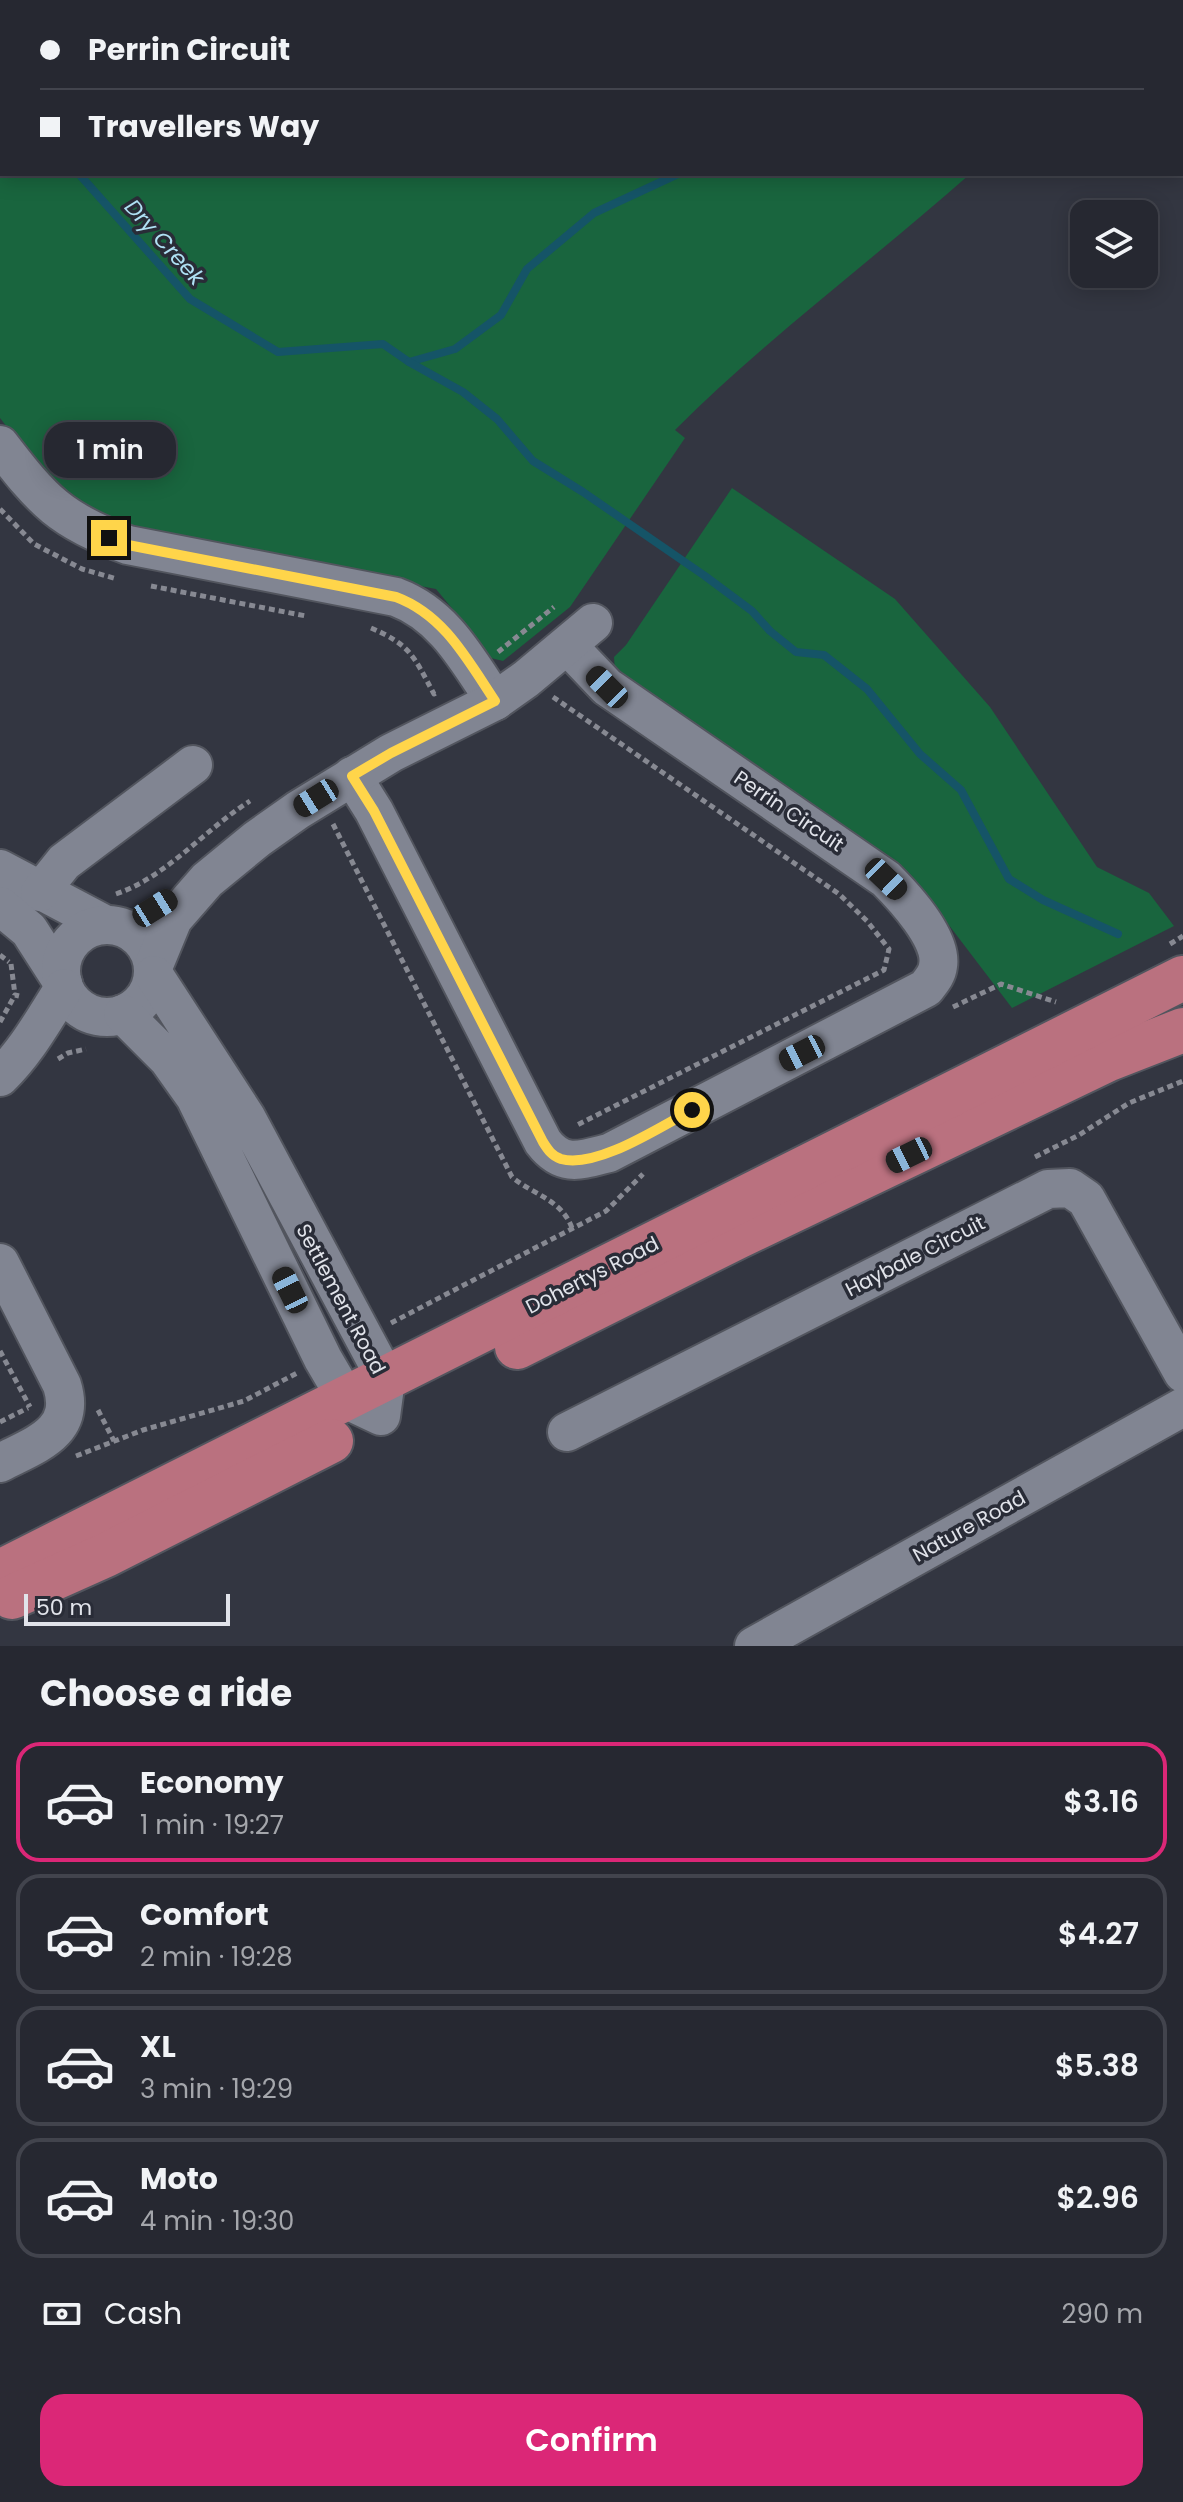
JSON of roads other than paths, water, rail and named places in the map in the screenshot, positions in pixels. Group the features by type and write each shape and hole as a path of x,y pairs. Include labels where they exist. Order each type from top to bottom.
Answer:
{"main road":[{"name":"Dohertys Road","path":"0,1603 106,1555 371,1398 1171,964"},
{"name":"Dohertys Road","path":"0,1572 371,1398 766,1223 1109,1059 1183,1030"}],"street":[{"path":"0,445 44,499 90,531 128,545 396,597 412,603 448,633 495,701 391,753 287,817 207,880 173,919 144,999 116,1016 72,1029 7,1070"},
{"name":"Perrin Circuit","path":"352,776 374,811 543,1142 552,1155 563,1160 609,1153 926,988 935,976 939,964 937,948 921,919 886,879 607,687 581,634 495,701"},
{"path":"40,892 64,862 193,765"},
{"path":"0,869 110,925 128,929 141,938 149,951 154,970"},
{"path":"7,1070 39,1030 64,986 61,970 70,944 80,934 92,927 135,917 207,880"},
{"path":"0,906 29,930 71,1000 94,1015 116,1016"},
{"name":"Settlement Road","path":"154,970 246,1117 364,1338 371,1398"},
{"name":"Settlement Road","path":"116,1016 168,1059 195,1097 323,1359 371,1398"},
{"name":"Haybale Circuit","path":"567,1432 1048,1189 1070,1188 1086,1199 1183,1373"},
{"path":"0,1263 62,1385 66,1399 65,1414 59,1427 45,1440 0,1463"},
{"name":"Nature Road","path":"754,1646 1183,1407"}],"waterway":[{"name":"Dry Creek","path":"81,176 190,299 278,352 383,344 409,362 455,349 501,315 527,269 594,213 674,176"},
{"path":"409,362 463,392 497,419 533,461 705,576 752,611 796,652 824,655 867,689 920,754 961,790 1009,879 1043,900 1118,934"}]}
